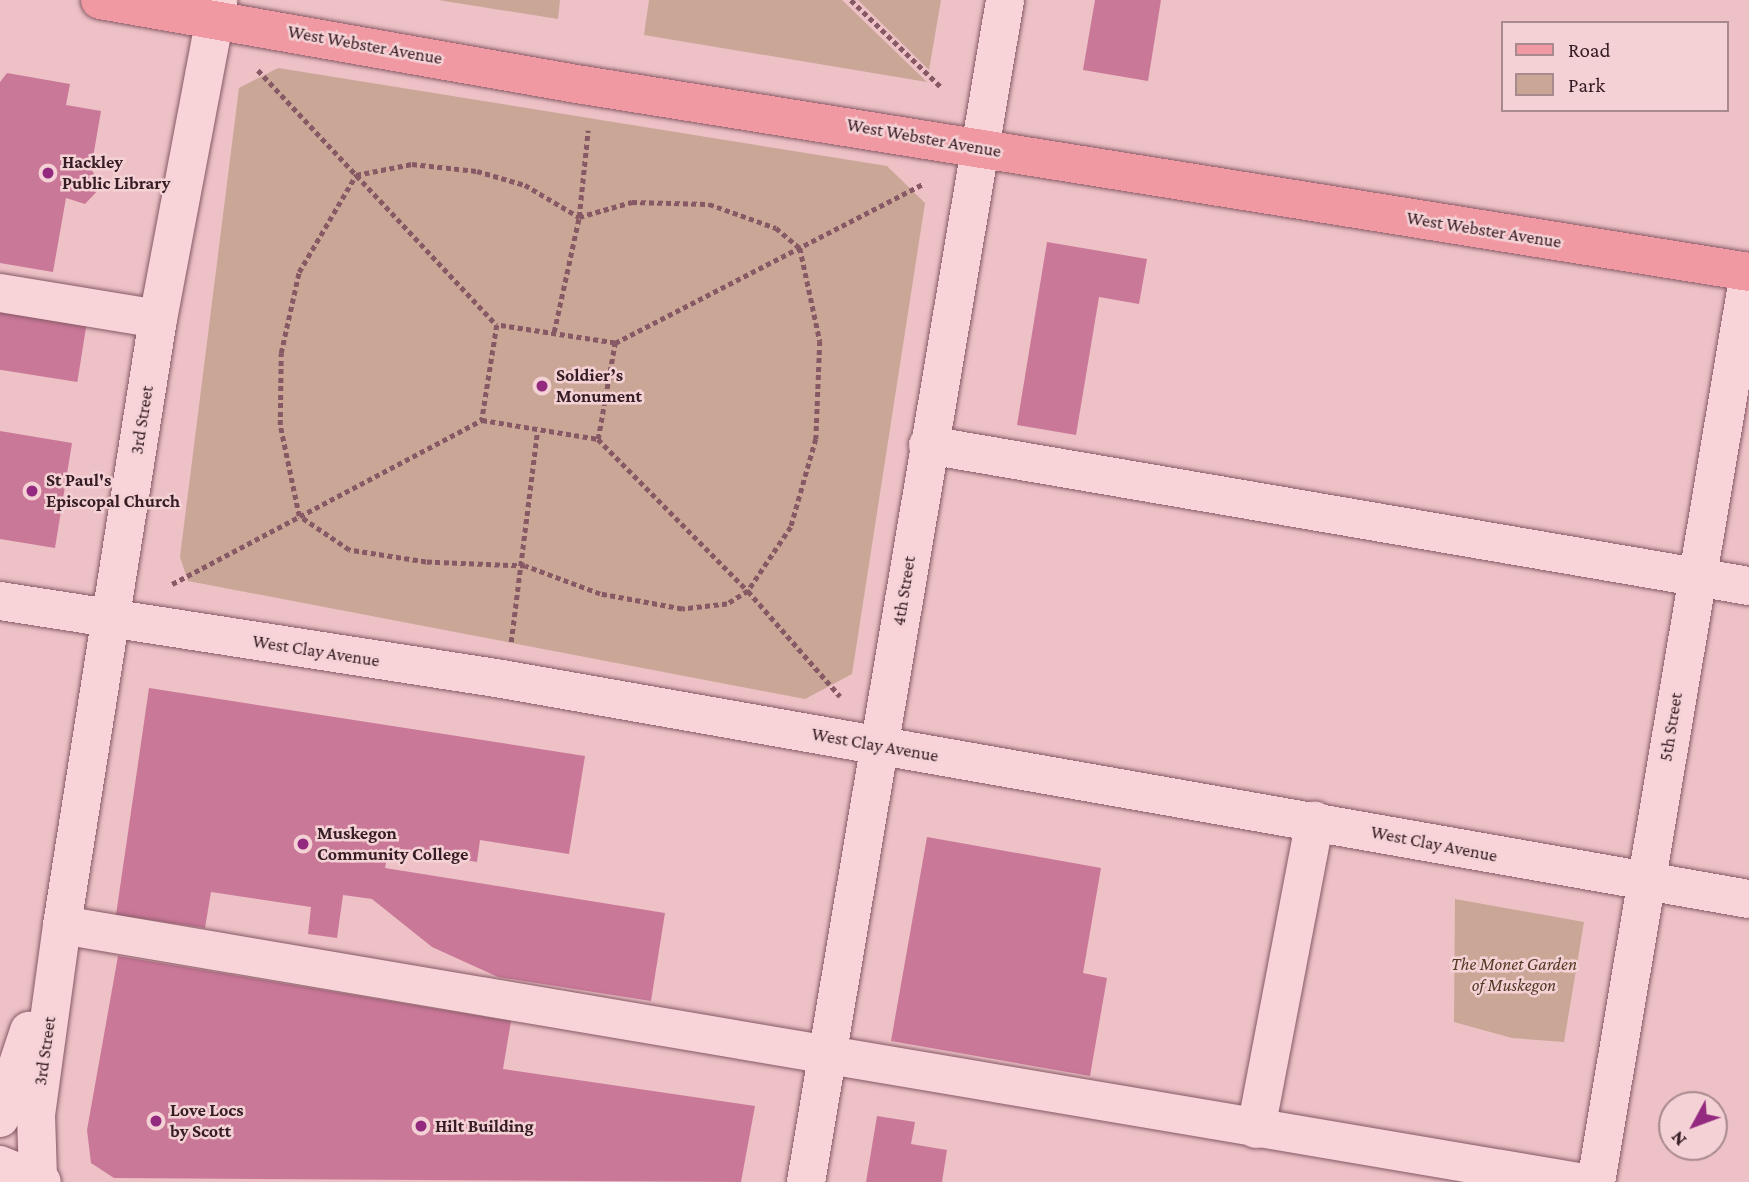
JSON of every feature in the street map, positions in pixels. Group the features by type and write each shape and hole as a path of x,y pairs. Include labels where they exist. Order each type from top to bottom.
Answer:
{"main road":[{"name":"West Webster Avenue","path":"100,0 216,9 981,148 1749,272"}],"street":[{"name":"4th Street","path":"806,1182 822,1059 880,747 928,445 981,148 1004,0"},
{"name":"3rd Street","path":"40,1180 36,1115 62,925 158,319 216,9"},
{"name":"5th Street","path":"1596,1182 1749,272"},
{"path":"0,293 158,319"},
{"path":"928,445 1749,586"},
{"name":"West Clay Avenue","path":"0,601 502,679 1315,821 1645,883 1749,899"},
{"path":"1256,1129 1315,821"},
{"name":"3rd Street","path":"0,1118 62,925"},
{"path":"62,925 822,1059 1578,1182"},
{"path":"0,1164 40,1180"}],"path":[{"path":"851,0 942,88"},
{"path":"258,70 497,325 615,343 923,184"},
{"path":"554,332 579,217 588,130"},
{"path":"412,164 477,171 525,185 579,217 632,202 709,204 776,228 800,248 820,341 816,439 791,527 748,591 727,604 682,610 600,594 525,566 426,562 349,550 299,516 280,425 281,353 299,272 356,175 412,164"},
{"path":"482,419 497,325"},
{"path":"598,439 615,343"},
{"path":"172,584 482,419 537,432 598,439 748,591 840,695"},
{"path":"511,642 525,566 537,432"}],"green space":[{"path":"438,0 560,0 558,19"},
{"path":"649,0 842,0 927,82 644,35"},
{"path":"858,0 941,0 929,70"},
{"path":"278,68 887,166 925,203 852,674 805,699 188,581 180,557 239,88"},
{"name":"The Monet Garden of Muskegon","path":"1455,899 1584,922 1564,1042 1512,1038 1454,1022"}],"building":[{"path":"1095,0 1161,0 1148,81 1083,70"},
{"name":"Hackley Public Library","path":"7,73 70,84 66,105 101,111 91,169 102,186 85,204 66,198 53,272 0,263 0,82"},
{"path":"1047,242 1147,259 1139,304 1099,297 1076,435 1017,425"},
{"path":"0,308 87,322 77,382 0,370"},
{"name":"St Paul's Episcopal Church","path":"0,431 72,443 55,548 0,539"},
{"name":"Muskegon Community College","path":"149,688 585,756 569,854 480,840 477,862 389,847 385,868 665,913 651,1001 498,977 432,947 372,899 343,895 337,938 308,934 311,907 211,892 205,928 116,915"},
{"path":"927,837 1101,868 1083,973 1107,978 1090,1076 891,1041"},
{"path":"118,956 511,1021 503,1069 755,1106 741,1182 114,1178 91,1163 87,1130"},
{"path":"877,1116 915,1122 911,1144 947,1150 942,1182 866,1182"}],"place":[{"name":"Hackley Public Library","path":"48,173"},
{"name":"Soldier’s Monument","path":"542,386"},
{"name":"St Paul's Episcopal Church","path":"32,491"},
{"name":"Muskegon Community College","path":"303,844"},
{"name":"Love Locs by Scott","path":"156,1121"},
{"name":"Hilt Building","path":"421,1126"}]}
